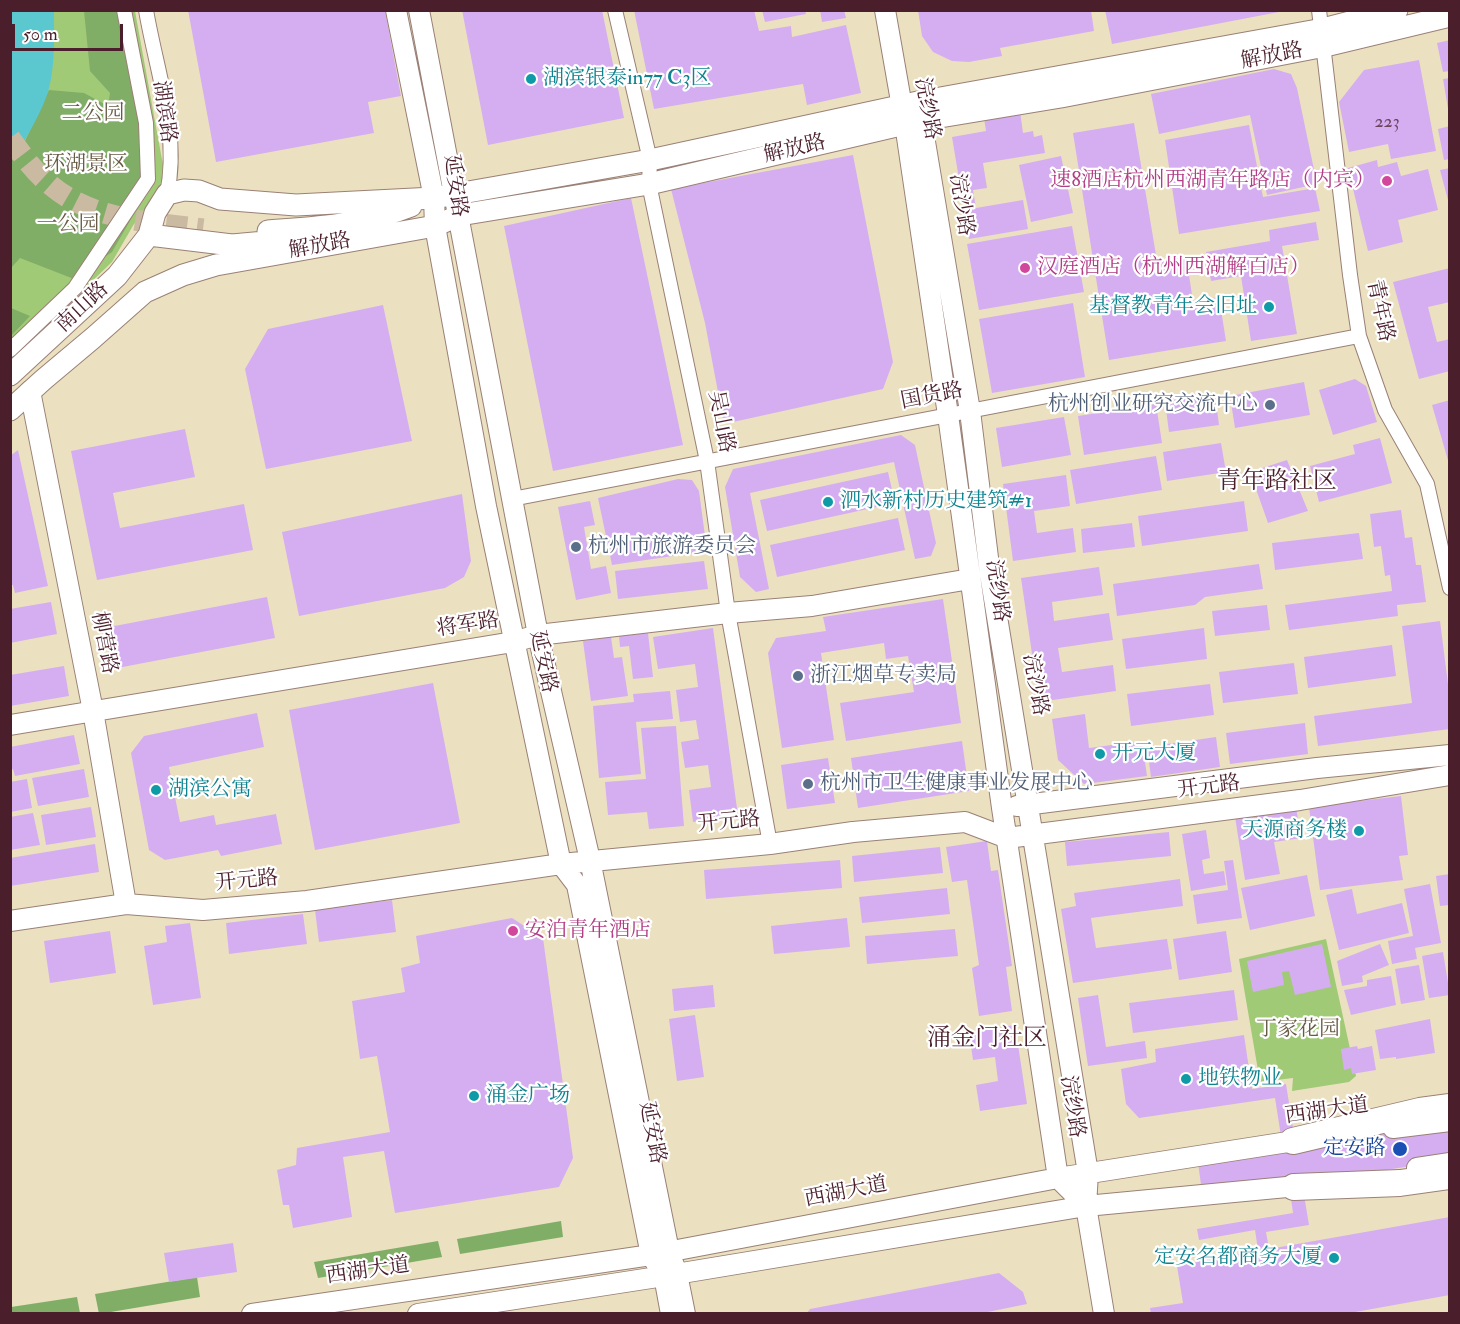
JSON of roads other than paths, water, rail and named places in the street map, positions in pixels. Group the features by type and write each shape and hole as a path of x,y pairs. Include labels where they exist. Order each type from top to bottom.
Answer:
{"highway":[{"path":"1293,1141 1420,1111 1449,1107"},
{"path":"1294,1187 1400,1183 1449,1176"}],"main road":[{"name":"延安路","path":"396,10 434,198 435,226 484,495 561,864 577,885 660,1253 685,1314"},
{"name":"延安路","path":"419,10 456,194 538,634 590,860 660,1253"},
{"name":"浣纱路","path":"885,10 911,113 969,579 1058,1178"},
{"name":"解放路","path":"434,198 911,113 1322,28 1397,10"},
{"name":"解放路","path":"1322,28 1449,16"},
{"name":"解放路","path":"145,292 183,275 216,265 435,226 460,215 649,184 911,113"},
{"name":"浣沙路","path":"911,113 970,411 990,574 1088,1173 1086,1206"},
{"path":"167,194 184,190 199,191 220,199 296,205 434,198"},
{"name":"南山路","path":"10,375 117,276 149,235 156,213 167,194"},
{"path":"203,229 266,231 344,225 392,214 434,198"},
{"path":"149,235 232,245 331,237 420,213 434,198"},
{"name":"南山路","path":"10,410 145,292"},
{"name":"柳营路","path":"30,391 93,711 126,904"},
{"name":"将军路","path":"10,725 513,642 538,634 812,606 969,579"},
{"name":"开元路","path":"1002,808 1317,768 1449,755"},
{"name":"开元路","path":"10,921 126,904 203,910 307,901 590,860 770,844 853,832 965,822 1007,838 1300,800 1449,776"},
{"name":"西湖大道","path":"258,1313 660,1253 1088,1173 1293,1141 1449,1120"},
{"path":"418,1314 469,1310 1086,1206 1294,1187 1449,1163"},
{"path":"1058,1178 1086,1206 1104,1314"},
{"name":"延安路","path":"670,1275 671,1314"}],"street":[{"name":"湖滨路","path":"10,350 75,288 148,179 146,123 124,10"},
{"name":"湖滨路","path":"146,10 170,129 172,163 167,194"},
{"name":"吴山路","path":"615,10 650,160 649,184 706,460 728,613 770,844"},
{"name":"青年路","path":"1322,28 1359,336 1385,410 1427,484 1449,588"},
{"name":"国货路","path":"512,499 1359,336"}],"water":[{"path":"11,10 54,11 54,51 49,88 43,106 11,162"}],"tunnel":[{"path":"10,138 41,176 62,194 80,204 120,217 203,229"}],"place":[{"name":"湖滨银泰in77 C3区","path":"531,79"},
{"name":"速8酒店杭州西湖青年路店（内宾）","path":"1387,181"},
{"name":"汉庭酒店（杭州西湖解百店）","path":"1025,268"},
{"name":"基督教青年会旧址","path":"1269,307"},
{"name":"杭州创业研究交流中心","path":"1270,405"},
{"name":"泗水新村历史建筑#1","path":"828,502"},
{"name":"杭州市旅游委员会","path":"576,547"},
{"name":"浙江烟草专卖局","path":"798,676"},
{"name":"开元大厦","path":"1100,754"},
{"name":"杭州市卫生健康事业发展中心","path":"808,784"},
{"name":"湖滨公寓","path":"156,790"},
{"name":"天源商务楼","path":"1359,831"},
{"name":"安泊青年酒店","path":"513,931"},
{"name":"地铁物业","path":"1186,1079"},
{"name":"涌金广场","path":"474,1096"},
{"name":"定安路","path":"1400,1149"},
{"name":"定安名都商务大厦","path":"1334,1258"}],"district":[{"name":"青年路社区","path":"1277,483"},
{"name":"涌金门社区","path":"987,1040"}],"park label":[{"name":"二公园","path":"93,114"},
{"name":"环湖景区","path":"86,165"},
{"name":"一公园","path":"68,225"},
{"name":"丁家花园","path":"1298,1030"}]}
